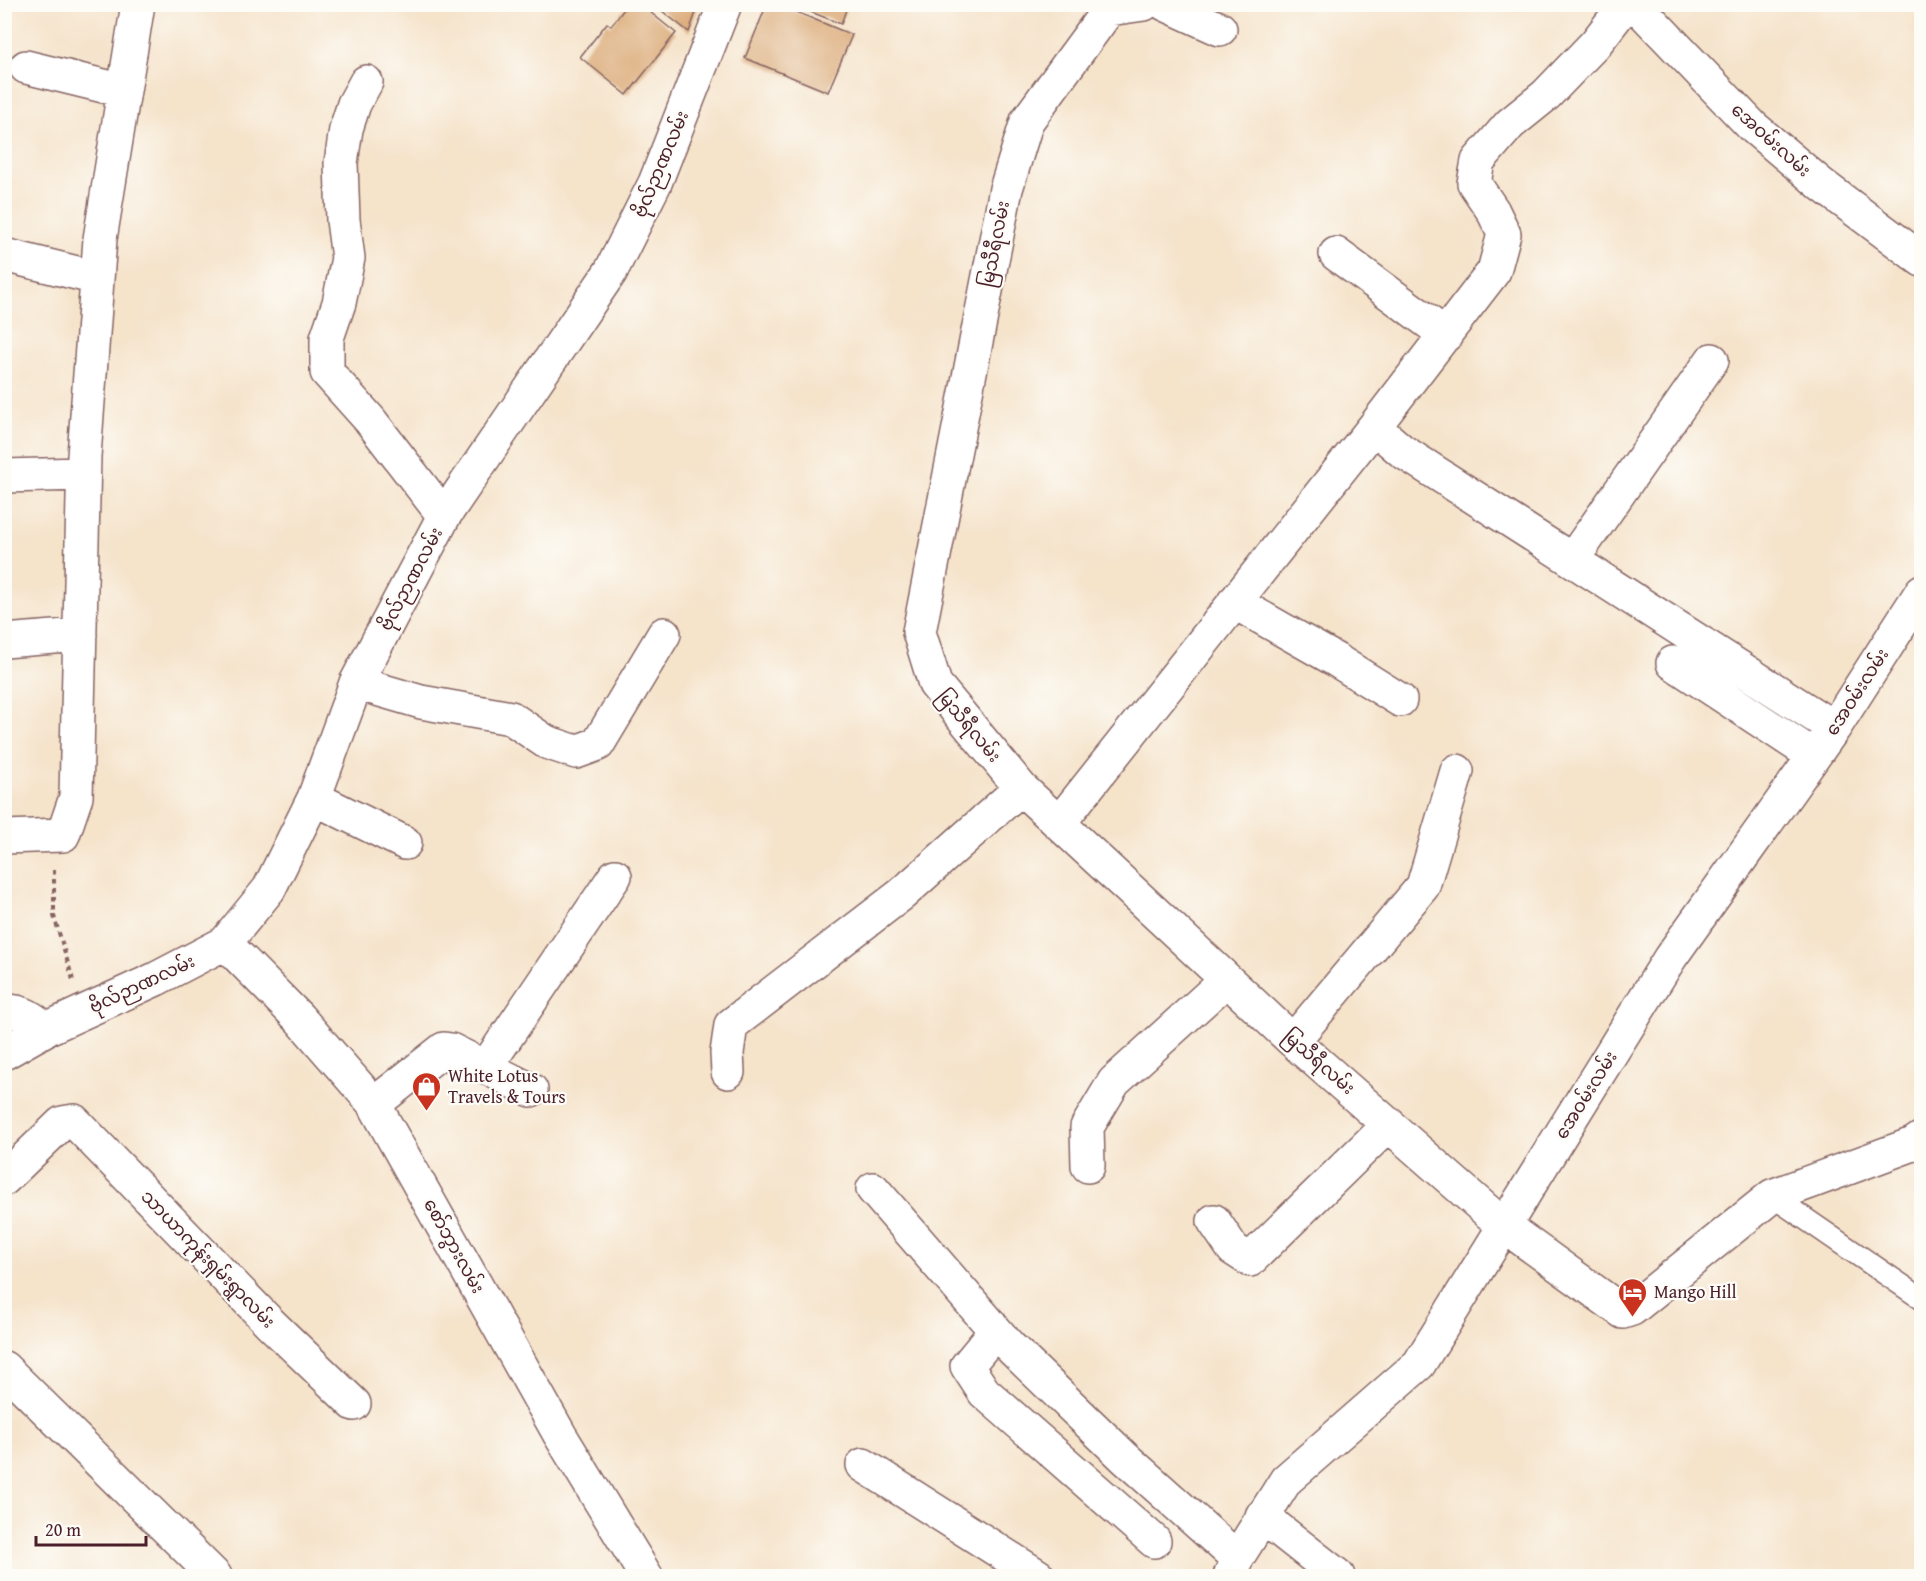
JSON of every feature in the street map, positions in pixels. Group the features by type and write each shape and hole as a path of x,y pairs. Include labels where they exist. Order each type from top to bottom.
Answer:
{"street":[{"path":"4,837 63,835 76,797 84,474 100,239 138,4"},
{"name":"ဗိုလ်ဉာဏလမ်း","path":"4,1053 45,1029 156,979 225,943 269,889 314,798 356,683 444,516 611,270 656,183 725,4"},
{"name":"မြသီရီလမ်း","path":"1144,4 1108,9 1027,121 1006,189 919,632 935,684 1021,788 1226,980 1504,1226 1623,1312 1628,1312 1772,1196"},
{"path":"1165,4 1220,29"},
{"path":"1059,823 1374,427 1494,271 1504,234 1493,211 1474,183 1478,160 1510,124 1546,95 1594,44 1626,4"},
{"name":"အေဝမ်းလမ်း","path":"1635,4 1752,126 1822,185 1922,260"},
{"path":"26,67 124,91"},
{"path":"366,82 354,104 342,152 343,220 348,258 339,303 327,338 327,372 370,420 444,516"},
{"path":"1335,254 1446,335"},
{"path":"4,255 97,278"},
{"path":"1572,560 1712,360"},
{"path":"1374,427 1402,451 1834,728"},
{"path":"4,476 84,474"},
{"name":"အေဝမ်းလမ်း","path":"1234,1567 1262,1516 1286,1480 1419,1364 1670,958 1834,728 1922,591"},
{"path":"1234,603 1336,660 1400,700"},
{"path":"356,683 421,702 511,718 546,742 576,752 598,744 664,634"},
{"path":"4,640 80,635"},
{"path":"1673,663 1814,756"},
{"path":"1293,1041 1423,886 1457,771"},
{"path":"728,1072 727,1053 731,1025 902,894 1021,788"},
{"path":"314,798 405,843"},
{"path":"486,1067 615,876"},
{"name":"စော်ဘွားလမ်း","path":"225,943 300,1018 374,1104 560,1435 646,1576"},
{"path":"1088,1166 1087,1127 1114,1082 1226,980"},
{"path":"4,1011 14,1010 29,1015 45,1029"},
{"path":"374,1104 444,1049 451,1050 531,1090"},
{"name":"သာယာကုန်းရှမ်းရွာလမ်း","path":"4,1179 62,1123 74,1121 269,1322 354,1404"},
{"path":"1214,1221 1233,1249 1250,1260 1389,1124"},
{"path":"1772,1196 1922,1138"},
{"path":"873,1189 995,1332 1234,1567"},
{"path":"995,1332 967,1366 984,1392 1154,1541"},
{"path":"4,1368 215,1576"},
{"path":"863,1465 1038,1576"},
{"path":"1262,1516 1338,1576"}],"lane":[{"path":"1772,1196 1922,1299"}],"path":[{"path":"54,870 54,916 76,991"}],"building":[{"path":"628,4 640,4 676,33 627,95 580,57 607,23 611,26"},
{"path":"653,4 699,4 689,32"},
{"path":"767,4 777,4 852,35 828,92 745,58"},
{"path":"791,4 848,4 841,24"}],"place":[{"name":"White Lotus Travels & Tours","path":"427,1112"},
{"name":"Mango Hill","path":"1633,1318"}]}
